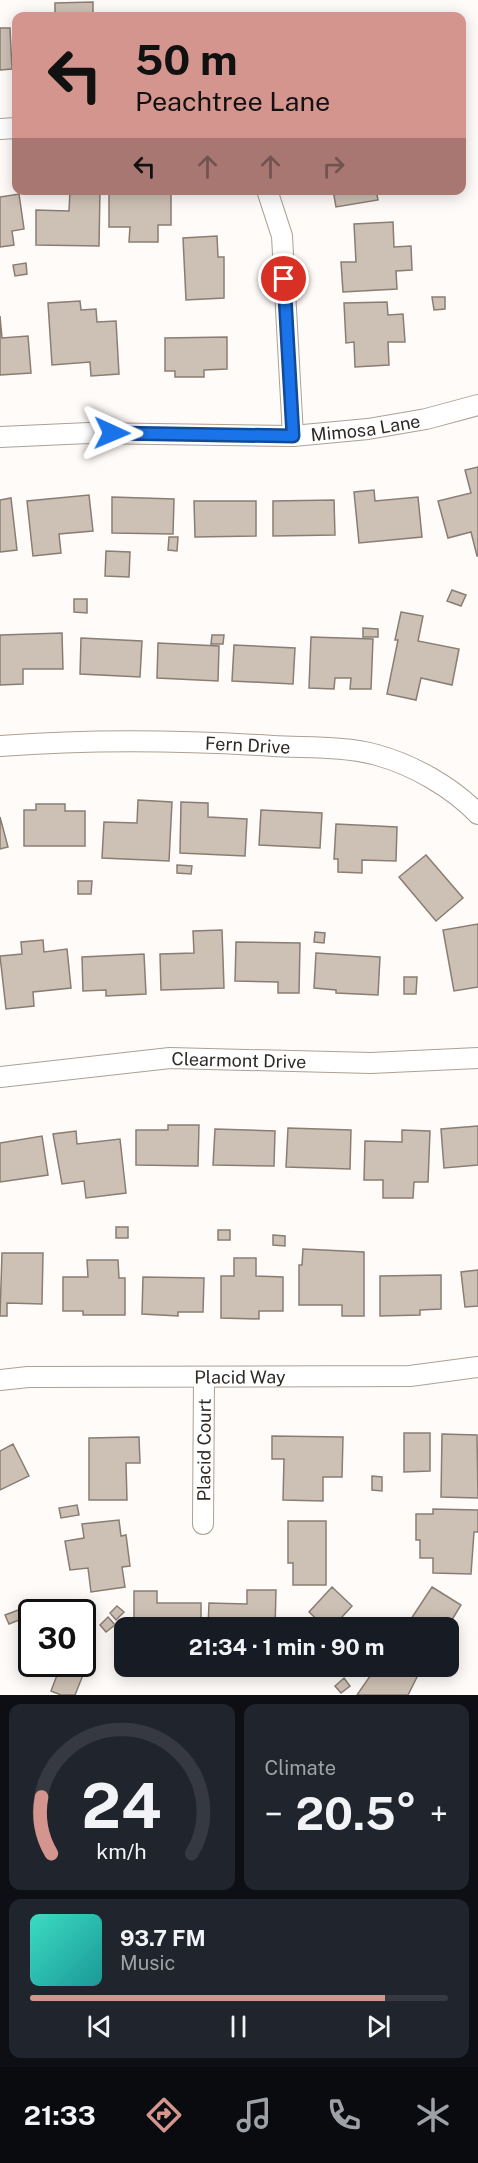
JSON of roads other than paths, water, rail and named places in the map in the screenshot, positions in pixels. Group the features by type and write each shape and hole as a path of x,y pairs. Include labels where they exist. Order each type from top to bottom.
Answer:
{"street":[{"path":"269,195 282,236 293,436"},
{"name":"Mimosa Lane","path":"0,437 90,433 293,436 368,429 426,420 478,405"},
{"name":"Fern Drive","path":"0,746 81,740 166,739 356,751 407,766 439,784 478,814"},
{"name":"Clearmont Drive","path":"0,1077 170,1058 371,1063 478,1058"},
{"name":"Placid Way","path":"0,1380 28,1377 410,1376 478,1367"},
{"name":"Placid Court","path":"203,1524 204,1377"}]}
